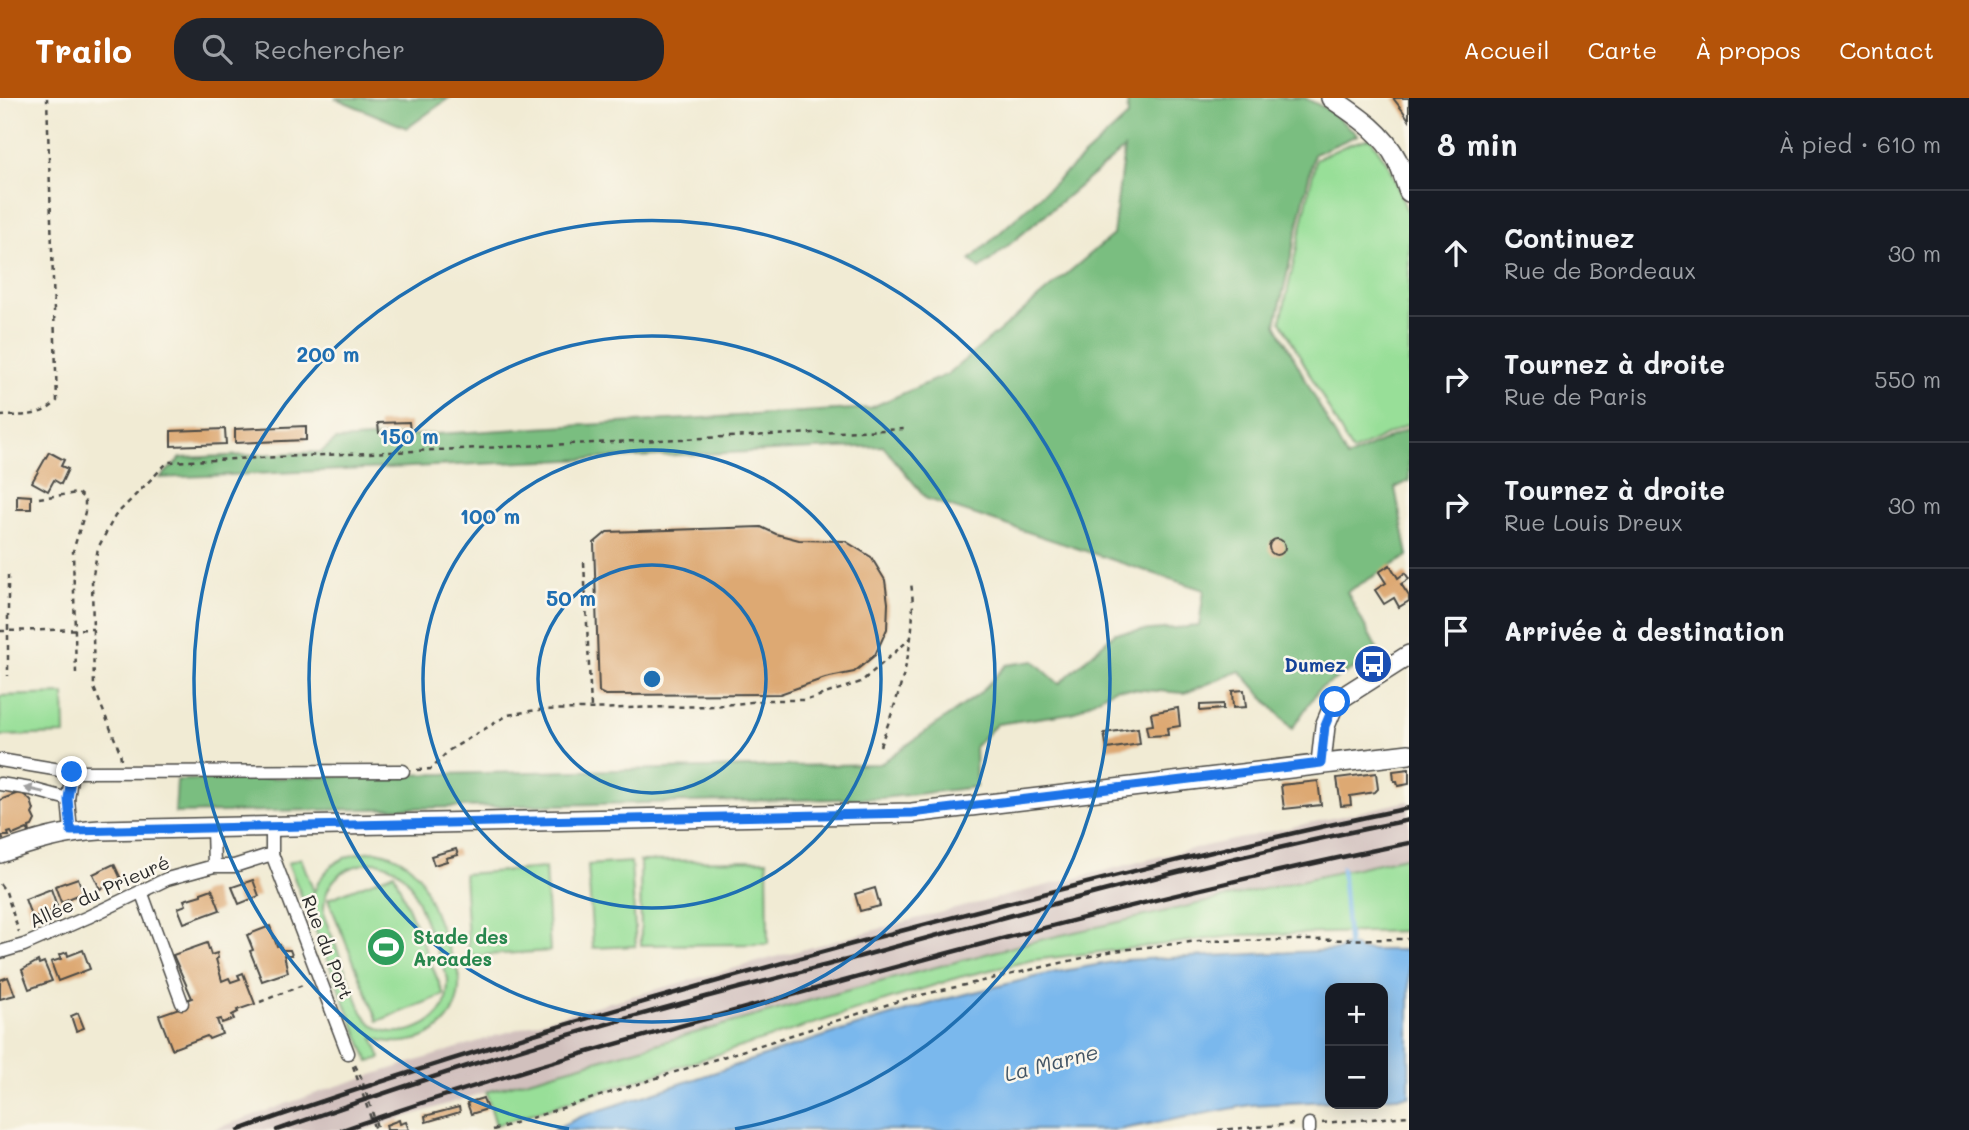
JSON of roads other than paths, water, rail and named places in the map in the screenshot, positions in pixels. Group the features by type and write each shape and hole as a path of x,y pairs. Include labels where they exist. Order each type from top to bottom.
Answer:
{"main road":[{"path":"1331,98 1365,121 1384,139 1397,160 1409,192"},
{"path":"1321,763 1325,726 1335,702 1409,655"},
{"path":"0,853 71,831 912,813 1409,754"}],"street":[{"path":"0,760 72,772 403,771"},
{"path":"71,831 68,799 72,772"},
{"path":"0,784 68,799"},
{"path":"272,827 272,854"},
{"path":"214,828 214,866"},
{"name":"Allée du Prieuré","path":"0,952 23,945 167,879 214,866 234,866 272,854"},
{"name":"Rue du Port","path":"272,854 348,1053"},
{"path":"141,891 182,1003"}],"water":[{"name":"La Marne","path":"1343,946 1354,946 1359,950 1409,950 1409,1096 1388,1098 1388,983 1325,983 1325,1101 1250,1105 1117,1130 553,1130 580,1117 831,1034 946,999 1052,973 1124,960 1340,950"}],"waterway":[{"path":"1342,868 1349,951"}],"railway":[{"path":"239,1130 482,1050 811,955 1150,867 1409,808"},
{"path":"277,1130 470,1065 654,1011 1130,884 1409,820"},
{"path":"342,1130 583,1054 899,966 1190,892 1409,843"}],"place":[{"name":"Dumez","path":"1373,664"},
{"name":"Stade des Arcades","path":"386,947"}]}
